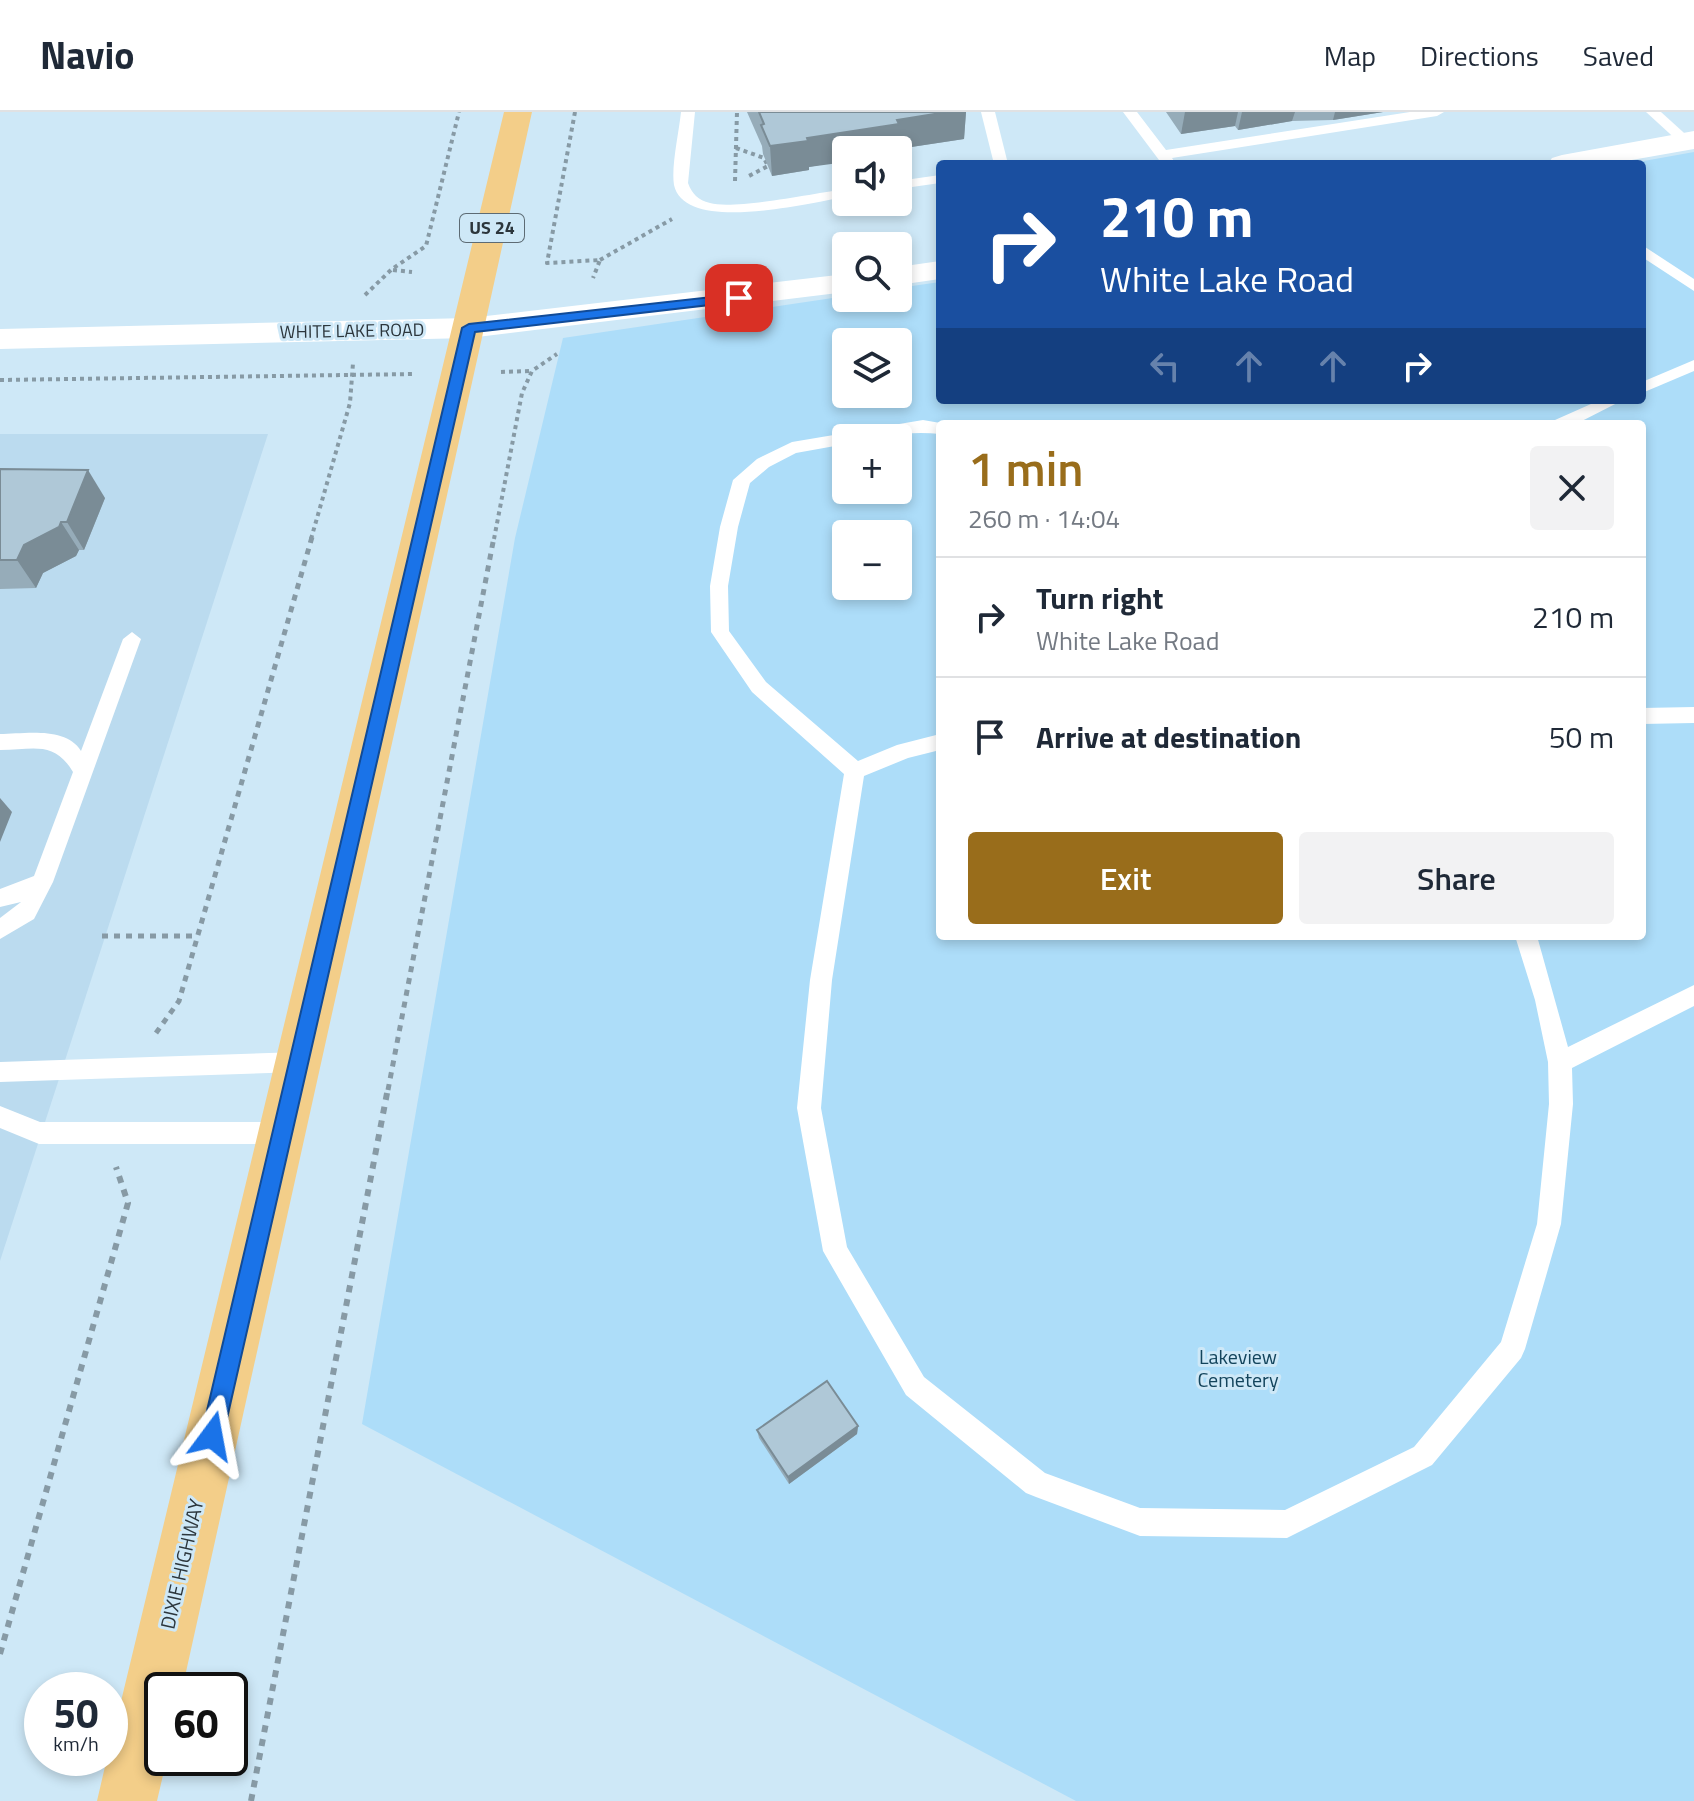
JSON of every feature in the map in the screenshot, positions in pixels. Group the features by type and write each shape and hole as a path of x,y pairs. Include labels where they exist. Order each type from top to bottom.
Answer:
{"main road":[{"name":"DIXIE HIGHWAY","path":"127,1801 518,112"}],"street":[{"path":"1583,160 1690,140"},
{"path":"912,274 936,271"},
{"name":"WHITE LAKE ROAD","path":"0,339 469,328 832,285"}],"lane":[{"path":"688,112 681,183 682,190 697,204 724,210 832,195"},
{"path":"988,112 1000,160"},
{"path":"1130,112 1166,159 1437,112"},
{"path":"1653,112 1690,140"},
{"path":"912,183 936,180"},
{"path":"1646,253 1694,286"},
{"path":"1646,386 1694,365"},
{"path":"1570,420 1606,404"},
{"path":"912,428 936,428"},
{"path":"832,441 792,448 763,463 742,480 729,527 719,586 720,632 759,687 855,771"},
{"path":"0,930 26,913 42,882 132,639"},
{"path":"1646,716 1694,715"},
{"path":"0,742 54,742 70,750 83,772"},
{"path":"855,771 904,751 936,743"},
{"path":"855,771 821,980 809,1108 835,1251 915,1386 1036,1483 1140,1522 1287,1524 1423,1456 1512,1349 1549,1224 1561,1104 1560,1062 1546,1000 1527,940"},
{"path":"0,898 21,893 42,882"},
{"path":"1560,1062 1694,995"},
{"path":"0,1072 299,1062"},
{"path":"0,1117 39,1133 283,1133"}],"path":[{"path":"362,299 392,269 426,246 459,112"},
{"path":"575,112 547,263 600,260 697,204"},
{"path":"736,148 764,158 768,166 735,182 737,112"},
{"path":"590,287 600,260"},
{"path":"392,269 412,272"},
{"path":"251,1801 522,393 532,371 545,360 568,350"},
{"path":"140,1067 147,1045 179,1001 350,403 353,360"},
{"path":"0,380 389,374"},
{"path":"102,936 197,936"},
{"path":"0,1654 128,1203 113,1157 120,1133"}],"shaded area":[{"path":"0,434 268,434 0,1261"}],"green space":[{"name":"Lakeview Cemetery","path":"1694,152 1694,1801 1076,1801 362,1424 515,538 563,338 832,298 832,312 912,312 912,286 936,283 936,404 1646,404 1646,161"}],"building":[{"path":"759,112 947,112 897,120 899,124 770,146"},
{"path":"0,469 88,470 67,522 61,522 59,527 24,545 17,560 0,560"},
{"path":"827,1381 858,1426 788,1477 757,1430"}],"route":[{"path":"212,1436 469,328 739,298"}]}
